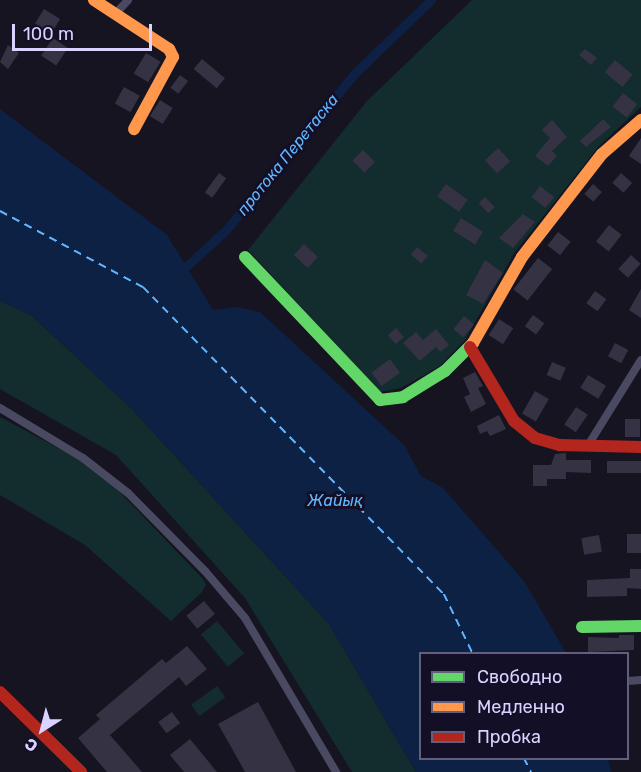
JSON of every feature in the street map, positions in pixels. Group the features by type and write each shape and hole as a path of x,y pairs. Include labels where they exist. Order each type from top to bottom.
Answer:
{"street":[{"path":"94,0 117,12 170,49 173,57 134,129"},
{"path":"117,12 128,0"},
{"path":"245,257 380,400 403,397 445,371 470,346 522,257 602,154 641,120"},
{"path":"470,346 523,431 547,442 587,447 641,447"},
{"path":"587,447 641,360"},
{"path":"0,408 83,458 128,493 205,571 245,618 336,772"},
{"path":"582,627 641,626"},
{"path":"0,692 81,772"}],"green space":[{"path":"472,0 641,0 641,107 599,146 515,252 465,340 440,366 401,388 380,392 248,250 367,101"},
{"path":"0,301 31,315 131,408 329,624 416,772 352,772 245,598 116,455 0,389"},
{"path":"0,417 86,463 114,486 203,579 206,585 202,592 171,621 85,545 0,495"},
{"path":"217,621 244,653 228,667 201,634"},
{"path":"217,686 225,697 199,716 191,705"}],"water":[{"name":"Жайық","path":"0,109 167,235 213,310 236,307 260,312 404,445 421,476 443,488 524,581 565,652 419,652 419,760 608,760 611,772 416,772 329,624 131,408 31,315 0,301"}],"building":[{"path":"44,9 60,19 51,33 35,23"},
{"path":"53,38 68,48 56,65 41,55"},
{"path":"8,45 19,53 8,69 0,62"},
{"path":"585,49 597,58 591,65 579,55"},
{"path":"146,53 161,62 148,82 134,74"},
{"path":"202,59 225,78 217,88 194,69"},
{"path":"615,60 633,75 622,87 605,72"},
{"path":"180,75 188,81 178,94 170,88"},
{"path":"124,87 140,96 131,112 115,104"},
{"path":"623,93 637,104 627,117 613,106"},
{"path":"160,100 173,108 163,124 150,116"},
{"path":"603,119 611,127 586,147 580,141"},
{"path":"552,120 567,137 552,151 557,156 548,166 535,156 550,138 542,130"},
{"path":"641,138 641,164 629,156"},
{"path":"498,148 510,161 497,173 485,160"},
{"path":"363,150 375,162 364,173 352,161"},
{"path":"219,173 226,178 212,198 205,192"},
{"path":"621,173 632,183 623,193 612,183"},
{"path":"446,184 468,200 459,212 437,196"},
{"path":"593,184 602,192 593,202 584,194"},
{"path":"540,186 554,197 546,208 531,197"},
{"path":"485,197 495,207 489,213 479,203"},
{"path":"523,214 535,222 513,248 499,238"},
{"path":"461,218 483,232 475,244 453,231"},
{"path":"609,225 622,235 609,251 596,242"},
{"path":"558,232 571,242 560,255 548,245"},
{"path":"304,244 318,257 308,268 294,255"},
{"path":"417,247 428,256 422,264 411,255"},
{"path":"631,255 641,264 628,278 618,269"},
{"path":"538,258 552,269 528,301 513,290"},
{"path":"485,260 503,273 483,304 466,295"},
{"path":"641,289 641,318 629,310"},
{"path":"595,291 606,299 598,311 586,303"},
{"path":"533,315 544,323 536,335 525,326"},
{"path":"464,316 474,324 463,337 453,329"},
{"path":"499,319 513,328 503,344 489,335"},
{"path":"396,328 404,337 396,344 388,335"},
{"path":"436,329 449,345 440,352 436,347 420,361 403,343 416,332 423,340"},
{"path":"615,343 628,350 621,363 608,356"},
{"path":"390,359 400,373 381,386 371,373"},
{"path":"552,362 566,368 560,381 547,375"},
{"path":"475,372 483,386 478,388 486,404 471,412 464,397 470,394 463,378"},
{"path":"588,375 606,386 598,399 580,388"},
{"path":"535,391 549,399 536,422 522,414"},
{"path":"576,407 588,415 576,432 564,424"},
{"path":"499,415 506,429 490,436 487,431 480,434 477,426"},
{"path":"625,419 640,419 640,437 625,437"},
{"path":"566,453 566,460 591,460 591,473 566,472 566,479 547,479 547,486 533,486 533,465 551,465 555,454"},
{"path":"607,461 641,461 641,473 607,473"},
{"path":"627,534 641,534 641,553 627,553"},
{"path":"599,535 602,552 584,555 581,538"},
{"path":"630,569 641,569 641,589 627,588 627,596 587,597 587,580 630,578"},
{"path":"204,601 215,614 197,629 186,616"},
{"path":"619,635 634,635 634,650 588,652 588,637 619,638"},
{"path":"187,646 207,669 186,686 179,677 110,735 142,772 107,772 78,738 100,719 96,715 162,659 166,663"},
{"path":"258,702 296,772 245,772 218,724"},
{"path":"172,712 180,723 166,733 158,722"},
{"path":"190,739 217,772 184,772 170,755"}],"waterway":[{"name":"протока Перетаска","path":"178,274 226,230 354,74 431,0"}],"ferry route":[{"path":"0,211 143,287 444,594 472,652"},
{"path":"525,760 531,772"}],"traffic: fast":[{"path":"245,257 380,400 403,397 445,371 473,343"},
{"path":"582,627 641,626"}],"traffic: slow":[{"path":"94,0 169,49 173,57 134,129"},
{"path":"473,343 522,257 602,154 641,120"}],"traffic: jam":[{"path":"470,347 514,421 535,438 560,445 641,447"},
{"path":"0,692 81,772"}]}
